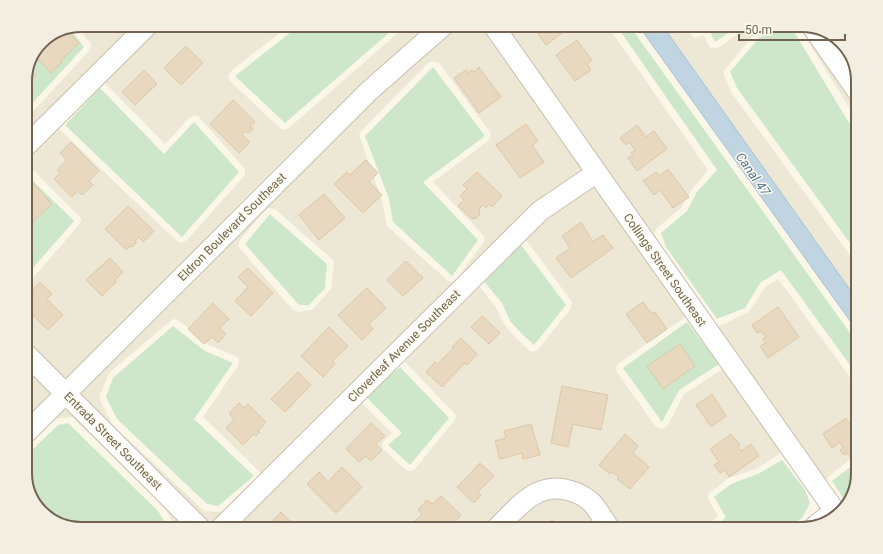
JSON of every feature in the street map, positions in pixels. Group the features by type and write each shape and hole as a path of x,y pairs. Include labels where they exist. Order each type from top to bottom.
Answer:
{"street":[{"path":"32,140 141,32"},
{"name":"Eldron Boulevard Southeast","path":"32,427 369,90 436,32"},
{"name":"Collings Street Southeast","path":"498,32 834,510"},
{"path":"818,35 851,82"},
{"name":"Cloverleaf Avenue Southeast","path":"227,522 540,211 596,172"},
{"name":"Entrada Street Southeast","path":"32,360 194,522"},
{"path":"503,522 526,498 547,489 562,488 576,493 592,502 605,522"}],"shaded area":[{"path":"81,32 130,32 32,129 32,112 89,51 91,47 90,43"},
{"path":"151,32 281,32 231,71 228,77 230,81 280,128 284,130 289,128 399,32 425,32 66,383 32,348 32,279 79,225 81,218 32,169 32,150 58,124 60,130 177,241 181,243 187,240 244,176 245,172 245,169 198,116 189,118 165,144 102,81"},
{"path":"447,32 488,32 585,171 217,522 205,522 76,393 374,96","holes":["434,61 439,63 490,132 491,136 488,141 433,182 485,238 457,279 452,282 448,281 387,226 382,201 359,135 361,131 428,63","269,208 275,209 333,260 334,264 331,289 312,310 298,312 293,310 238,246 240,240 265,210","173,319 178,320 209,345 237,357 239,360 238,366 203,417 259,471 261,477 221,512 205,511 202,509 112,424 100,400 100,395 109,373"]},
{"path":"508,32 612,32 708,170 692,189 682,207 656,229 654,233 658,245"},
{"path":"667,32 689,32 693,37 696,38 703,35 710,47 714,49 741,32 757,32 754,34 724,71 724,75 731,92 851,256 851,291"},
{"path":"802,32 806,32 851,97 851,111"},
{"path":"834,43 843,54 847,63"},
{"path":"594,183 687,316 619,363 616,368 617,372 656,427 661,429 665,428 684,394 724,368 784,453 779,454 758,468 729,478 709,493 708,499 718,516 712,522 615,522 598,497 571,483 571,480 521,493 492,522 238,522 360,401 392,433 383,442 382,447 384,450 407,471 415,469 456,417 454,413 405,362 400,361 477,284 496,307 504,324 515,337 531,352 538,350 571,308 572,302 527,241 522,239 545,217"},
{"path":"778,279 851,378 851,459 828,477 825,483 715,326 719,326 749,312 765,287"},
{"path":"32,372 54,394 32,417"},
{"path":"65,405 182,522 173,522 164,507 72,417 55,419 32,442 32,438"},
{"path":"560,496 586,508 595,522 513,522 530,504"}],"green space":[{"path":"291,32 390,32 285,123 235,76"},
{"path":"621,32 634,32 851,334 851,366 781,270 760,283 745,308 717,319 666,247 661,233 687,211 697,192 717,170"},
{"path":"710,32 730,32 715,42"},
{"path":"770,32 794,32 851,125 851,244 737,88 730,72 759,38"},
{"path":"73,33 84,47 32,103 32,78 37,59 42,51 56,39"},
{"path":"433,67 485,136 423,182 478,240 452,276 393,222 389,199 365,136"},
{"path":"100,88 164,154 194,122 239,172 182,237 65,125"},
{"path":"32,180 74,221 32,269"},
{"path":"270,214 327,264 325,288 309,305 299,305 245,244"},
{"path":"521,245 566,305 534,345 510,321 502,303 482,279"},
{"path":"687,322 719,364 679,390 662,422 623,368"},
{"path":"173,326 205,351 233,363 194,419 254,476 218,506 207,504 117,419 106,397 113,378"},
{"path":"400,367 449,418 410,465 388,445 402,433 365,396"},
{"path":"68,423 158,511 165,522 75,522 62,518 46,508 39,498 34,486 32,476 32,450 58,425"},
{"path":"782,460 805,490 810,503 802,518 796,522 721,522 726,517 714,497 731,484 760,473"},
{"path":"851,466 851,479 844,499 832,481"}],"water":[{"name":"Canal 47","path":"643,32 667,32 851,291 851,322"}],"building":[{"path":"537,32 564,32 546,45"},
{"path":"70,34 79,43 60,61 62,62 51,73 37,58 49,44 56,39"},
{"path":"577,40 592,60 587,64 591,70 575,81 556,55"},
{"path":"186,46 203,63 181,85 164,68"},
{"path":"479,67 501,97 479,113 454,78 466,70 468,73 472,70 474,72"},
{"path":"144,70 157,84 135,105 122,92"},
{"path":"33,73 36,76 32,80"},
{"path":"233,100 255,122 250,127 253,129 248,133 246,131 242,135 250,142 239,153 210,124"},
{"path":"526,124 538,141 532,145 544,162 520,178 496,145"},
{"path":"637,125 646,137 654,131 667,149 637,171 628,158 633,155 631,153 635,150 629,142 626,145 620,138"},
{"path":"71,142 99,171 89,181 93,185 82,195 78,191 72,197 54,179 60,173 57,170 67,160 60,153"},
{"path":"366,160 378,173 369,182 382,195 363,213 334,184 347,172 350,175"},
{"path":"668,169 689,197 673,208 660,190 654,195 643,181 656,172 659,176"},
{"path":"477,172 502,196 492,207 489,204 486,208 483,205 479,209 480,214 476,218 472,219 458,206 464,200 460,196 467,189 463,185"},
{"path":"32,182 52,204 32,222"},
{"path":"324,194 345,218 319,240 299,215"},
{"path":"128,206 154,231 143,242 139,237 135,241 137,242 132,247 130,246 126,250 105,229"},
{"path":"581,222 593,242 603,235 613,248 571,278 556,258 570,248 562,236"},
{"path":"110,258 123,272 115,280 116,282 102,296 86,280"},
{"path":"406,261 423,278 403,296 387,280"},
{"path":"248,268 273,293 251,316 235,301 248,287 238,277"},
{"path":"40,282 52,294 47,299 63,315 48,330 32,315 32,290"},
{"path":"367,288 386,308 369,324 373,329 362,340 338,315"},
{"path":"643,302 652,314 655,312 667,329 647,343 626,314"},
{"path":"213,303 229,319 220,328 226,334 218,343 212,337 204,344 188,329"},
{"path":"778,307 799,337 768,358 760,346 766,343 763,339 766,337 761,331 757,333 752,325"},
{"path":"482,316 500,333 489,344 471,327"},
{"path":"329,327 348,346 333,361 335,364 323,377 301,356"},
{"path":"461,338 477,354 467,365 465,363 442,387 426,372 435,362 438,364"},
{"path":"680,344 695,366 663,389 647,366"},
{"path":"298,372 311,385 285,412 271,399"},
{"path":"562,386 608,395 601,430 573,424 568,447 551,443"},
{"path":"712,394 726,416 711,427 696,405"},
{"path":"239,403 244,408 248,404 266,422 258,431 260,432 256,436 254,434 243,445 226,428 234,419 229,414"},
{"path":"846,418 851,425 851,458 847,453 844,455 840,450 843,447 840,442 832,448 823,434"},
{"path":"371,423 385,436 376,444 382,450 371,461 366,456 359,462 346,449"},
{"path":"531,424 540,455 523,459 522,453 500,459 495,441 506,438 504,431"},
{"path":"625,434 638,446 633,453 649,467 630,489 617,479 619,477 612,472 610,474 599,465"},
{"path":"731,434 740,445 738,446 741,451 751,444 759,456 729,477 725,470 720,473 714,465 719,462 710,449"},
{"path":"480,463 494,476 478,492 481,495 474,503 457,487"},
{"path":"342,467 362,487 336,513 307,484 319,472 328,482"},
{"path":"441,496 461,515 455,522 416,522 415,521 422,514 418,510 427,500 432,504"},
{"path":"281,512 291,522 271,522"}]}
